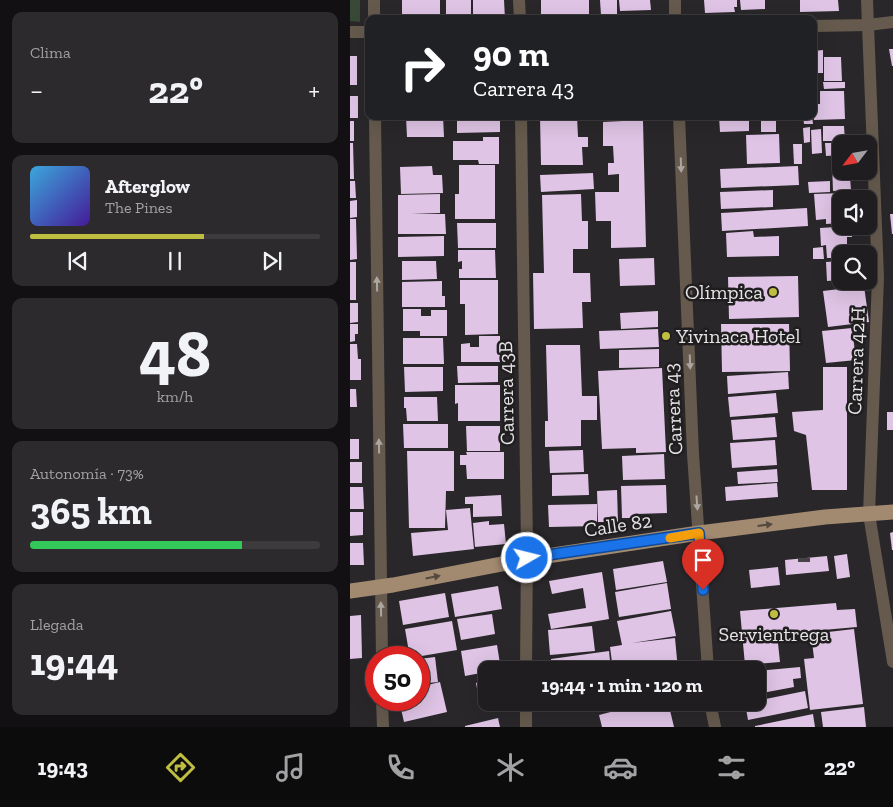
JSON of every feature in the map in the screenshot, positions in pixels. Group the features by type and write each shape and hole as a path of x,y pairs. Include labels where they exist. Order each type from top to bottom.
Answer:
{"main road":[{"name":"Calle 82","path":"350,591 381,587 527,558 817,518 893,512"}],"street":[{"path":"374,0 374,15"},
{"path":"520,0 520,15"},
{"path":"675,0 675,15"},
{"name":"Carrera 42H","path":"867,0 878,277 869,514 893,662"},
{"path":"817,26 868,25 893,22"},
{"path":"350,32 365,32"},
{"path":"375,120 382,646"},
{"name":"Carrera 43B","path":"521,120 527,558 526,661"},
{"name":"Carrera 43","path":"680,120 693,454 707,661"},
{"path":"382,711 383,727"},
{"path":"526,711 526,727"},
{"path":"712,711 715,727"}],"green space":[{"path":"350,0 360,0 360,22 350,21"}],"building":[{"path":"402,0 440,0 440,15 402,15"},
{"path":"446,0 471,0 471,15 446,15"},
{"path":"473,0 504,0 505,15 473,15"},
{"path":"541,0 589,0 589,15 541,15"},
{"path":"600,0 617,0 617,15 601,15"},
{"path":"619,0 650,0 651,10 620,11"},
{"path":"704,0 737,0 737,7 734,7 735,12 705,13"},
{"path":"740,0 765,0 765,9 741,10"},
{"path":"800,0 838,0 839,11 800,12"},
{"path":"889,49 893,49 893,66 892,66"},
{"path":"823,50 823,73 817,73 817,51"},
{"path":"350,56 357,56 357,85 350,85"},
{"path":"824,57 841,57 842,81 824,81"},
{"path":"823,82 845,82 845,88 824,89"},
{"path":"820,91 844,91 845,119 817,120 817,104 820,104"},
{"path":"350,96 358,96 358,118 350,118"},
{"path":"406,120 443,120 444,137 407,137"},
{"path":"457,120 500,120 500,132 457,133"},
{"path":"540,120 577,120 578,137 588,137 588,147 582,147 583,165 541,165"},
{"path":"647,120 643,121 646,247 611,248 611,221 596,221 595,192 619,192 619,174 608,175 608,163 614,163 613,146 603,146 603,122"},
{"path":"719,120 749,120 749,131 720,132"},
{"path":"761,120 776,121 776,132 761,132"},
{"path":"804,120 812,120 813,124 804,124"},
{"path":"350,121 354,121 354,141 350,141"},
{"path":"823,126 844,126 845,135 832,135 832,141 823,141"},
{"path":"810,127 810,142 804,143 803,128"},
{"path":"821,129 822,153 812,154 811,130"},
{"path":"779,134 780,163 747,164 746,135"},
{"path":"483,137 499,137 499,164 479,164 478,160 453,160 453,141 483,141"},
{"path":"350,143 353,143 354,179 350,179"},
{"path":"825,143 832,143 832,156 826,156"},
{"path":"793,144 802,144 802,164 794,164"},
{"path":"459,165 495,165 495,219 455,219 455,194 459,194"},
{"path":"432,166 433,175 442,175 443,193 401,194 400,167"},
{"path":"798,166 799,185 721,188 720,169"},
{"path":"593,173 594,189 541,192 540,175"},
{"path":"833,180 850,180 851,190 833,190"},
{"path":"350,181 355,181 356,198 350,198"},
{"path":"830,181 830,192 809,193 808,182"},
{"path":"773,190 773,207 721,209 720,192"},
{"path":"832,193 832,224 826,224 826,219 816,220 814,194"},
{"path":"440,194 440,213 411,214 445,214 446,234 398,234 398,195"},
{"path":"581,194 582,221 588,221 588,249 573,249 573,273 590,273 591,302 582,302 583,328 534,329 533,273 544,273 542,195"},
{"path":"357,200 357,217 350,218 350,201"},
{"path":"807,208 808,226 722,231 721,213"},
{"path":"890,214 893,214 893,234 892,234"},
{"path":"350,219 356,219 357,259 350,260"},
{"path":"457,223 496,223 496,248 458,248"},
{"path":"832,227 832,235 852,235 852,237 847,237 847,245 832,245 832,258 827,258 826,245 821,246 820,228"},
{"path":"753,231 754,237 779,236 779,256 727,257 726,233"},
{"path":"444,236 444,256 398,257 398,237"},
{"path":"823,247 824,259 813,259 813,248"},
{"path":"458,250 495,250 496,278 459,278 459,269 462,269 462,261 458,262"},
{"path":"654,258 655,285 620,286 619,259"},
{"path":"402,261 436,261 437,279 402,280"},
{"path":"350,262 356,262 356,300 350,300"},
{"path":"826,262 832,262 832,281 827,281"},
{"path":"798,276 799,317 729,319 728,277"},
{"path":"460,280 498,280 498,334 465,335 465,304 460,304"},
{"path":"442,281 442,296 445,296 445,307 402,307 402,282"},
{"path":"865,290 869,322 828,327 823,291"},
{"path":"350,303 358,303 358,322 350,323"},
{"path":"403,309 421,309 421,316 431,316 431,310 447,310 447,336 420,336 420,331 403,331"},
{"path":"658,311 658,327 621,329 620,313"},
{"path":"350,324 358,324 358,334 355,334 355,341 350,342"},
{"path":"721,324 789,324 790,371 722,372"},
{"path":"852,328 856,360 826,363 822,331"},
{"path":"658,329 659,347 600,349 599,331"},
{"path":"479,336 500,336 500,362 461,362 461,344 470,343 470,347 479,347"},
{"path":"403,338 443,338 444,364 403,364"},
{"path":"350,344 357,344 358,359 361,359 361,380 350,380"},
{"path":"546,345 580,345 582,396 597,396 597,420 581,420 581,446 545,447 545,421 548,421"},
{"path":"659,349 659,367 619,368 619,350"},
{"path":"457,366 498,366 498,382 458,383"},
{"path":"404,367 443,367 443,391 405,392"},
{"path":"823,367 847,367 847,490 812,490 806,435 794,431 792,412 823,410"},
{"path":"662,368 666,452 636,453 636,448 602,449 598,371"},
{"path":"788,372 789,389 728,394 727,376"},
{"path":"455,385 500,385 500,421 458,421 458,403 455,404"},
{"path":"350,389 356,389 357,407 350,407"},
{"path":"776,393 778,413 730,417 728,397"},
{"path":"404,397 437,397 438,421 407,421"},
{"path":"887,412 893,412 893,430 887,430"},
{"path":"775,417 777,437 733,440 731,420"},
{"path":"403,424 448,424 448,448 404,448"},
{"path":"466,426 500,426 500,451 467,451"},
{"path":"350,439 359,439 359,459 350,459"},
{"path":"775,440 777,465 732,468 730,443"},
{"path":"583,450 584,472 550,473 549,451"},
{"path":"407,451 454,451 454,491 446,491 445,528 409,528"},
{"path":"466,452 504,452 504,479 467,479 466,465 460,465 460,455 467,455"},
{"path":"664,454 665,479 623,480 622,456"},
{"path":"350,462 362,462 362,483 350,483"},
{"path":"777,469 778,482 738,484 737,472"},
{"path":"588,474 589,495 552,496 552,475"},
{"path":"777,483 778,497 726,501 725,487"},
{"path":"666,485 667,513 636,514 636,518 622,518 621,486"},
{"path":"350,487 363,487 364,509 350,509"},
{"path":"617,490 618,522 598,522 597,491"},
{"path":"501,495 502,516 473,517 473,504 465,504 465,497"},
{"path":"597,504 597,526 549,527 548,505"},
{"path":"470,508 474,549 413,556 411,533 448,530 446,510"},
{"path":"350,512 363,512 363,535 350,536"},
{"path":"489,521 489,525 504,524 506,544 475,547 473,523"},
{"path":"893,532 893,550 892,550 890,533"},
{"path":"350,543 363,543 364,565 350,565"},
{"path":"847,554 850,577 837,579 834,556"},
{"path":"827,556 829,571 786,575 785,560"},
{"path":"663,561 667,582 616,590 613,569"},
{"path":"778,567 780,585 751,588 749,570"},
{"path":"602,572 609,619 551,629 548,614 586,608 583,588 552,594 549,581"},
{"path":"667,583 671,609 619,617 615,592"},
{"path":"498,586 502,609 455,617 451,594"},
{"path":"445,593 449,617 403,625 399,601"},
{"path":"836,603 837,610 855,609 857,627 777,634 780,662 766,663 766,661 745,661 740,611"},
{"path":"671,611 676,636 632,643 675,638 677,661 612,661 610,647 622,645 617,621"},
{"path":"492,614 495,634 461,640 457,619"},
{"path":"361,615 362,658 350,659 350,616"},
{"path":"452,621 457,650 430,655 430,646 408,646 405,629"},
{"path":"592,626 595,651 550,655 548,630"},
{"path":"854,629 863,704 810,710 804,659 814,658 811,634"},
{"path":"497,645 500,661 478,661 478,674 465,676 461,651"},
{"path":"609,651 610,661 551,661 551,659"},
{"path":"435,657 438,682 430,683 430,658"},
{"path":"800,667 801,678 793,679 794,687 766,692 766,670"},
{"path":"440,682 447,712 404,722 402,711 430,711 430,684"},
{"path":"805,691 808,708 748,720 746,711 766,711 766,699"},
{"path":"864,707 866,727 823,727 821,712"},
{"path":"614,711 670,711 674,727 602,727 599,715"},
{"path":"813,714 815,727 755,727 755,726"},
{"path":"498,718 500,727 465,727 465,726"}],"slow traffic":[{"path":"670,538 699,533 700,550"}],"place":[{"name":"Olímpica","path":"773,292"},
{"name":"Yivinaca Hotel","path":"666,336"},
{"name":"Servientrega","path":"774,614"}],"route":[{"path":"527,558 699,533 703,590"}]}
